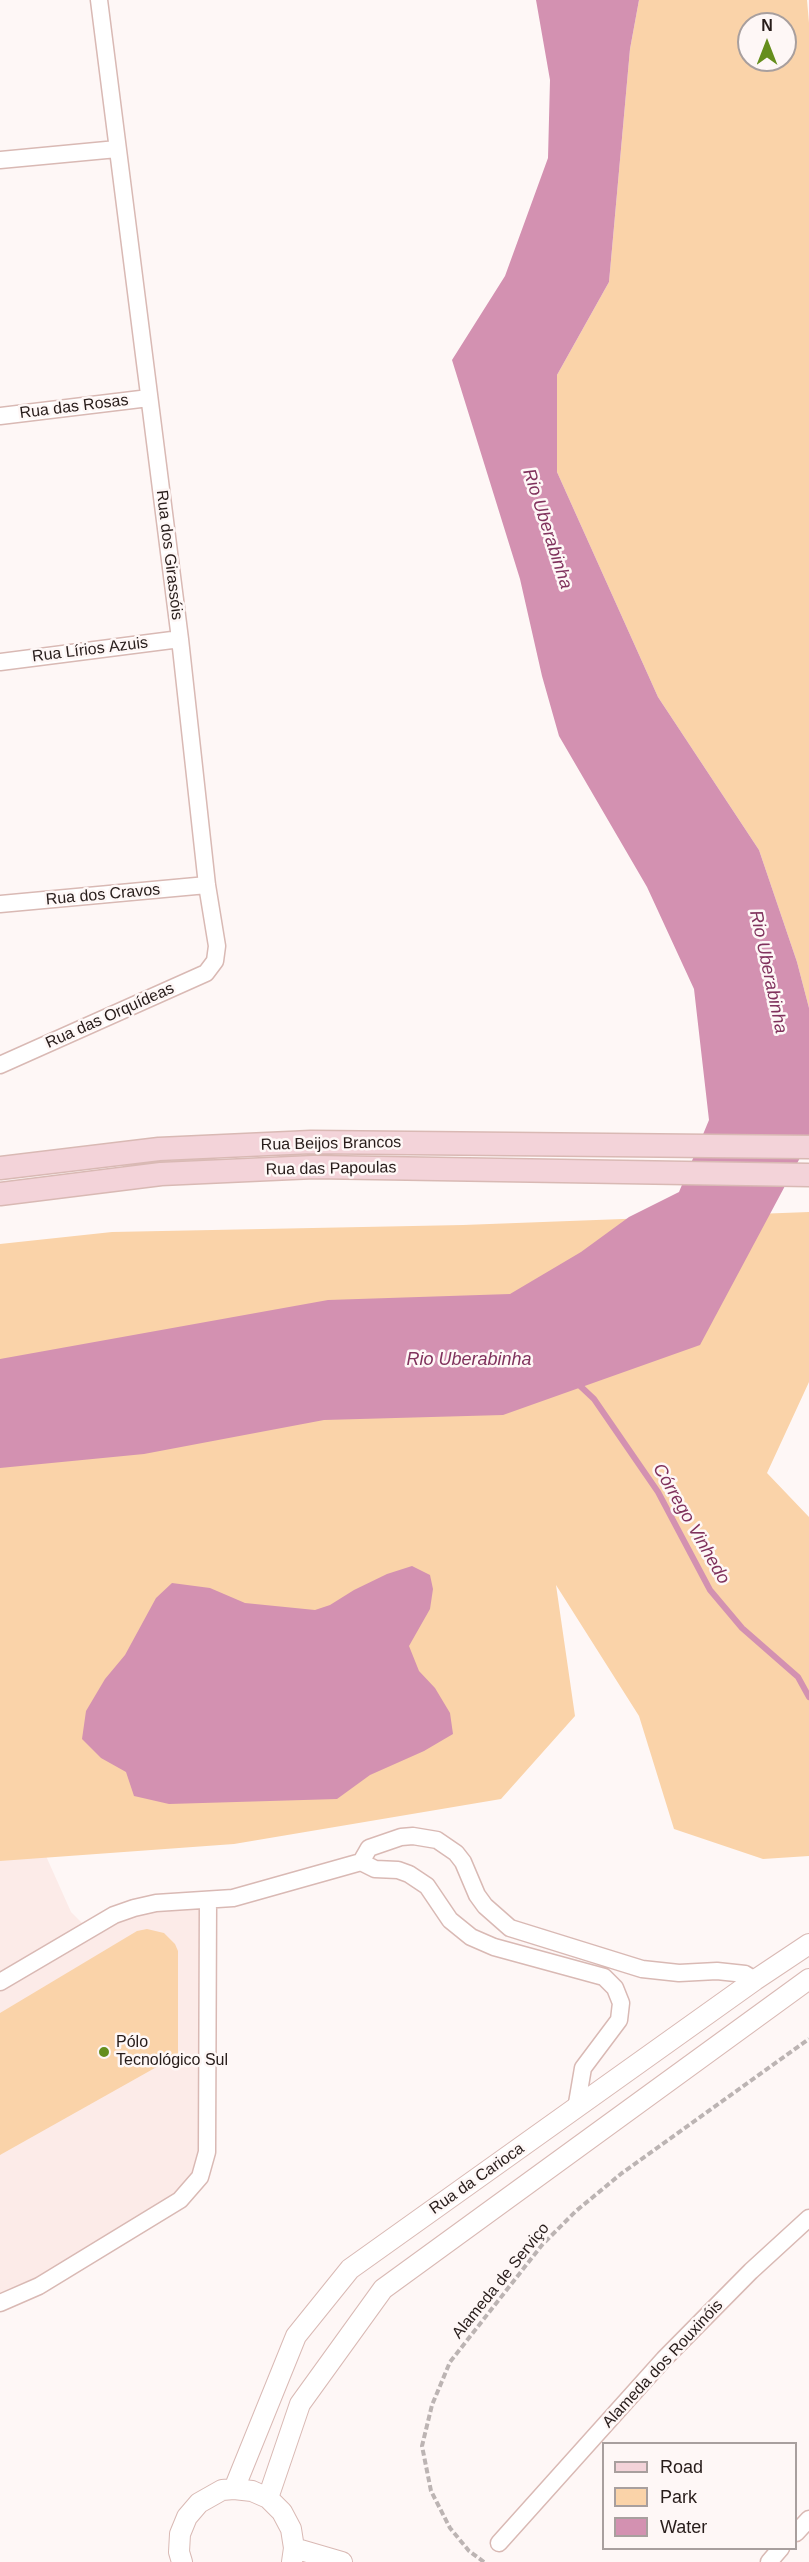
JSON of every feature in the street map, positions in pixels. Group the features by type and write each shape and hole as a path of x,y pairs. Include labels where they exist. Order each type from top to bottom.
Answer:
{"main road":[{"name":"Rua Beijos Brancos","path":"0,1168 159,1149 311,1142 809,1147"},
{"name":"Rua das Papoulas","path":"0,1194 161,1174 314,1167 809,1175"}],"street":[{"name":"Rua dos Girassóis","path":"99,0 180,639 207,885 217,946 215,961"},
{"path":"0,160 117,149"},
{"name":"Rua das Rosas","path":"0,416 149,398"},
{"name":"Rua Lírios Azuis","path":"0,662 180,639"},
{"name":"Rua dos Cravos","path":"0,904 207,885"},
{"name":"Rua das Orquídeas","path":"0,1065 206,973 215,961"},
{"path":"361,1862 369,1848 401,1838 413,1836 437,1840 448,1846 463,1862 477,1895 500,1922 510,1928 642,1969 679,1973 726,1972 745,1974 755,1980"},
{"path":"0,1982 114,1916 156,1903 208,1901 251,1894 361,1862 375,1869 398,1870 418,1879 435,1895 450,1920 471,1937 494,1947 604,1977 615,1988 621,2003 619,2020 583,2068 576,2109"},
{"path":"0,2303 39,2286 180,2200 200,2177 207,2152 208,1901"},
{"name":"Rua da Carioca","path":"234,2489 296,2337 350,2269 755,1980 809,1944"},
{"path":"562,1965 566,1947"},
{"name":"Rua da Carioca","path":"268,2498 300,2404 383,2289 809,1979"},
{"name":"Alameda dos Rouxinóis","path":"499,2543 664,2359 751,2271 809,2218"},
{"path":"182,2562 180,2534 187,2517 199,2503 222,2490 234,2489 252,2491 268,2498 282,2512 291,2529 293,2555 342,2562"},
{"path":"797,2531 809,2519"},
{"path":"769,2562 779,2550"}],"path":[{"name":"Alameda de Serviço","path":"484,2562 469,2551 450,2528 431,2491 422,2445 432,2405 450,2362 542,2245 576,2211 622,2173 809,2039"}],"shaded area":[{"name":"Pólo Tecnológico Sul","path":"0,1753 71,1912 89,1930 114,1915 208,1901 207,2152 195,2186 0,2303"}],"green space":[{"path":"639,0 807,0 809,23 809,1008 797,962 759,850 658,697 557,472 557,375 609,282 630,49"},
{"path":"809,1212 809,1382 767,1473 809,1517 809,1856 763,1859 674,1829 639,1716 556,1585 575,1716 501,1799 234,1844 0,1861 0,1244 112,1232 463,1225"},
{"path":"147,1929 164,1933 175,1944 178,1951 178,2055 0,2155 0,2013 137,1931"}],"water":[{"name":"Rio Uberabinha","path":"536,0 639,0 630,49 609,282 557,375 557,472 658,697 759,850 797,962 809,1008 809,1141 700,1345 503,1415 324,1420 144,1454 0,1468 0,1359 328,1300 510,1294 581,1252 629,1217 679,1192 709,1120 694,989 647,887 559,736 542,676 520,579 452,360 505,276 548,158 550,80"},
{"path":"412,1566 430,1575 433,1589 430,1609 409,1646 419,1671 435,1688 450,1713 453,1734 424,1751 370,1775 337,1799 169,1804 134,1796 126,1772 101,1758 82,1739 86,1711 105,1679 125,1655 156,1598 172,1583 210,1588 245,1603 315,1610 330,1605 387,1574"}],"waterway":[{"name":"Córrego Vinhedo","path":"577,1383 594,1399 658,1492 710,1590 742,1628 798,1677 809,1697"}],"place":[{"name":"Pólo Tecnológico Sul","path":"104,2052"}]}
